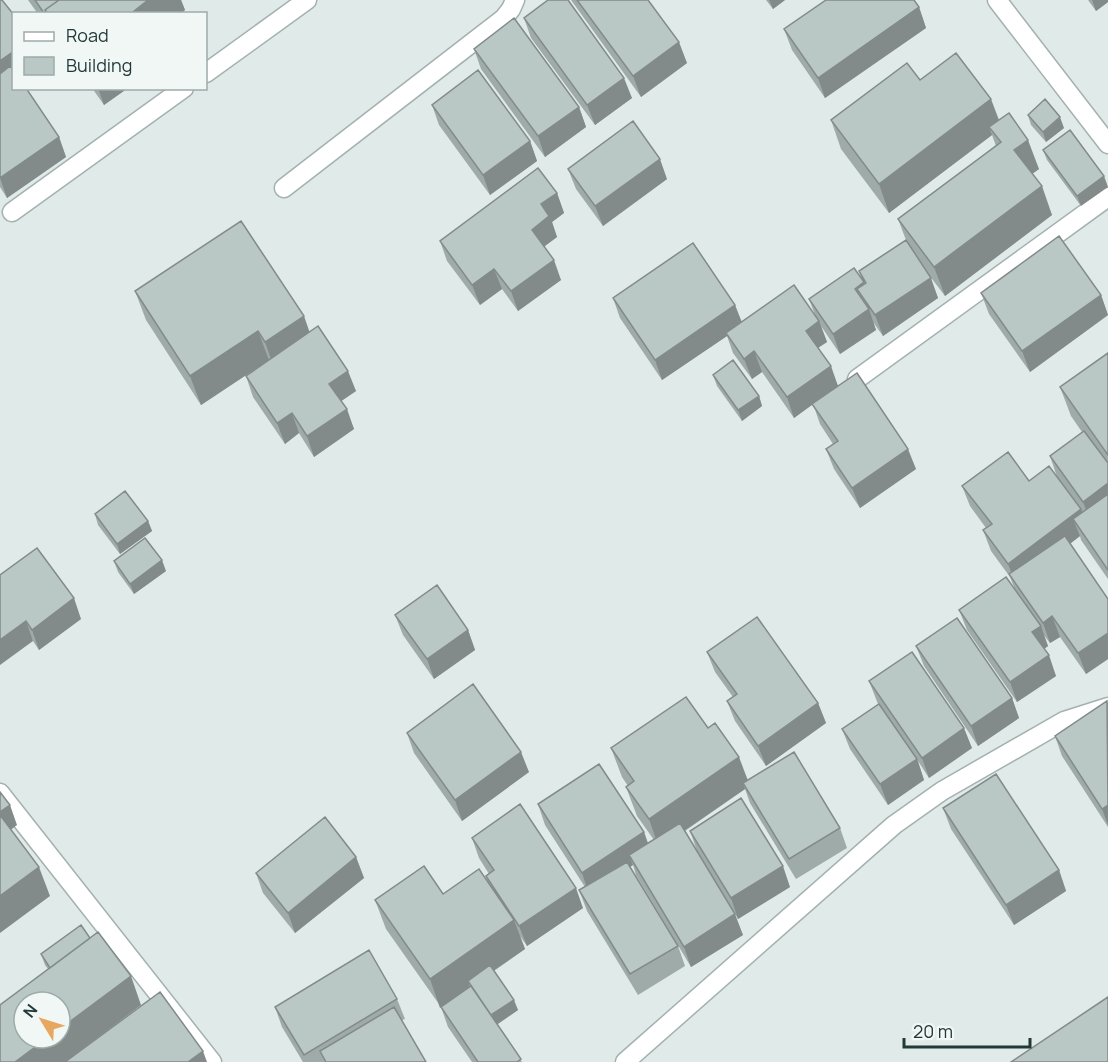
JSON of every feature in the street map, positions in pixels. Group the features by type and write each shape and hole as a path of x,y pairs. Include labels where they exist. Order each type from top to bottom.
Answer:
{"street":[{"path":"207,72 306,0"},
{"path":"284,188 504,18 515,0"},
{"path":"997,0 1108,144"},
{"path":"12,212 180,90"},
{"path":"857,379 1108,197"},
{"path":"625,1062 894,825 942,791 1064,721 1108,707"},
{"path":"0,793 212,1062"}],"building":[{"path":"0,0 2,0 12,12 12,52 0,61"},
{"path":"35,0 59,0 45,12"},
{"path":"59,0 148,0 133,12 46,12 45,10"},
{"path":"548,0 568,0 624,78 587,105 524,18"},
{"path":"577,0 648,0 679,42 633,76"},
{"path":"826,0 914,0 919,7 818,78 784,29"},
{"path":"514,18 579,107 538,136 474,49"},
{"path":"956,53 991,99 879,184 831,120 907,63 920,80"},
{"path":"10,66 12,90 27,90 59,137 0,178 0,74"},
{"path":"478,70 530,141 483,175 432,105"},
{"path":"1045,99 1060,117 1043,132 1028,115"},
{"path":"1009,113 1028,140 1014,150 1042,186 934,267 898,219 1001,142 989,127"},
{"path":"633,121 660,159 595,206 568,169"},
{"path":"1070,130 1104,176 1077,196 1043,150"},
{"path":"538,168 557,193 541,204 549,216 532,230 554,260 511,291 494,269 472,285 440,241"},
{"path":"241,221 304,316 265,342 258,331 190,376 135,291"},
{"path":"1059,236 1101,295 1022,351 981,293"},
{"path":"906,240 931,278 875,315 857,289 866,283 859,271"},
{"path":"693,243 735,305 655,360 613,298"},
{"path":"854,268 864,282 855,289 869,309 833,334 809,299"},
{"path":"794,285 819,321 806,331 831,366 787,397 754,351 744,359 726,333"},
{"path":"318,326 348,371 329,384 347,409 307,436 292,413 277,423 246,376"},
{"path":"1108,353 1108,455 1060,387"},
{"path":"733,360 759,396 738,410 713,375"},
{"path":"857,373 908,449 852,488 826,449 838,441 812,404"},
{"path":"1084,431 1108,463 1108,483 1083,502 1050,456"},
{"path":"1008,452 1029,481 1049,466 1081,509 1008,564 983,530 992,524 962,486"},
{"path":"125,491 148,521 117,544 95,514"},
{"path":"1108,494 1108,570 1073,519"},
{"path":"1065,536 1108,599 1108,633 1078,653 1052,616 1043,623 1009,574"},
{"path":"145,538 162,560 130,584 114,561"},
{"path":"37,548 74,598 32,630 26,621 0,640 0,575"},
{"path":"1006,577 1041,626 1032,632 1049,655 1010,682 959,610"},
{"path":"437,585 468,630 427,659 395,615"},
{"path":"757,617 818,703 758,746 727,701 737,694 707,652"},
{"path":"957,618 1012,698 971,726 916,646"},
{"path":"912,652 964,728 922,758 869,681"},
{"path":"473,684 521,752 455,800 407,733"},
{"path":"686,697 708,728 715,723 739,757 649,819 626,787 634,781 611,748"},
{"path":"1107,701 1108,805 1102,809 1055,736"},
{"path":"879,704 917,759 880,784 842,729"},
{"path":"794,752 840,828 789,859 743,783"},
{"path":"599,764 644,832 582,873 538,804"},
{"path":"996,774 1059,870 1006,905 943,808"},
{"path":"0,792 10,805 0,812"},
{"path":"741,798 783,866 731,898 690,831"},
{"path":"520,804 576,888 519,926 486,876 494,870 472,838"},
{"path":"0,815 39,867 0,896"},
{"path":"325,817 356,857 288,913 256,873"},
{"path":"680,823 735,914 684,947 629,855"},
{"path":"627,862 678,946 630,974 579,890"},
{"path":"424,866 443,894 479,869 514,920 430,979 375,900"},
{"path":"81,925 90,938 50,968 41,954"},
{"path":"98,932 131,976 72,1020 72,990 20,990"},
{"path":"369,950 397,999 304,1055 275,1007"},
{"path":"490,965 514,1000 491,1015 468,981"},
{"path":"471,986 521,1059 517,1062 478,1062 441,1007"},
{"path":"160,992 203,1051 188,1062 65,1062"},
{"path":"12,996 12,1050 31,1050 15,1062 0,1062 0,1005"},
{"path":"1108,997 1108,1062 1011,1062"},
{"path":"394,1007 426,1062 326,1062 320,1051"}]}
